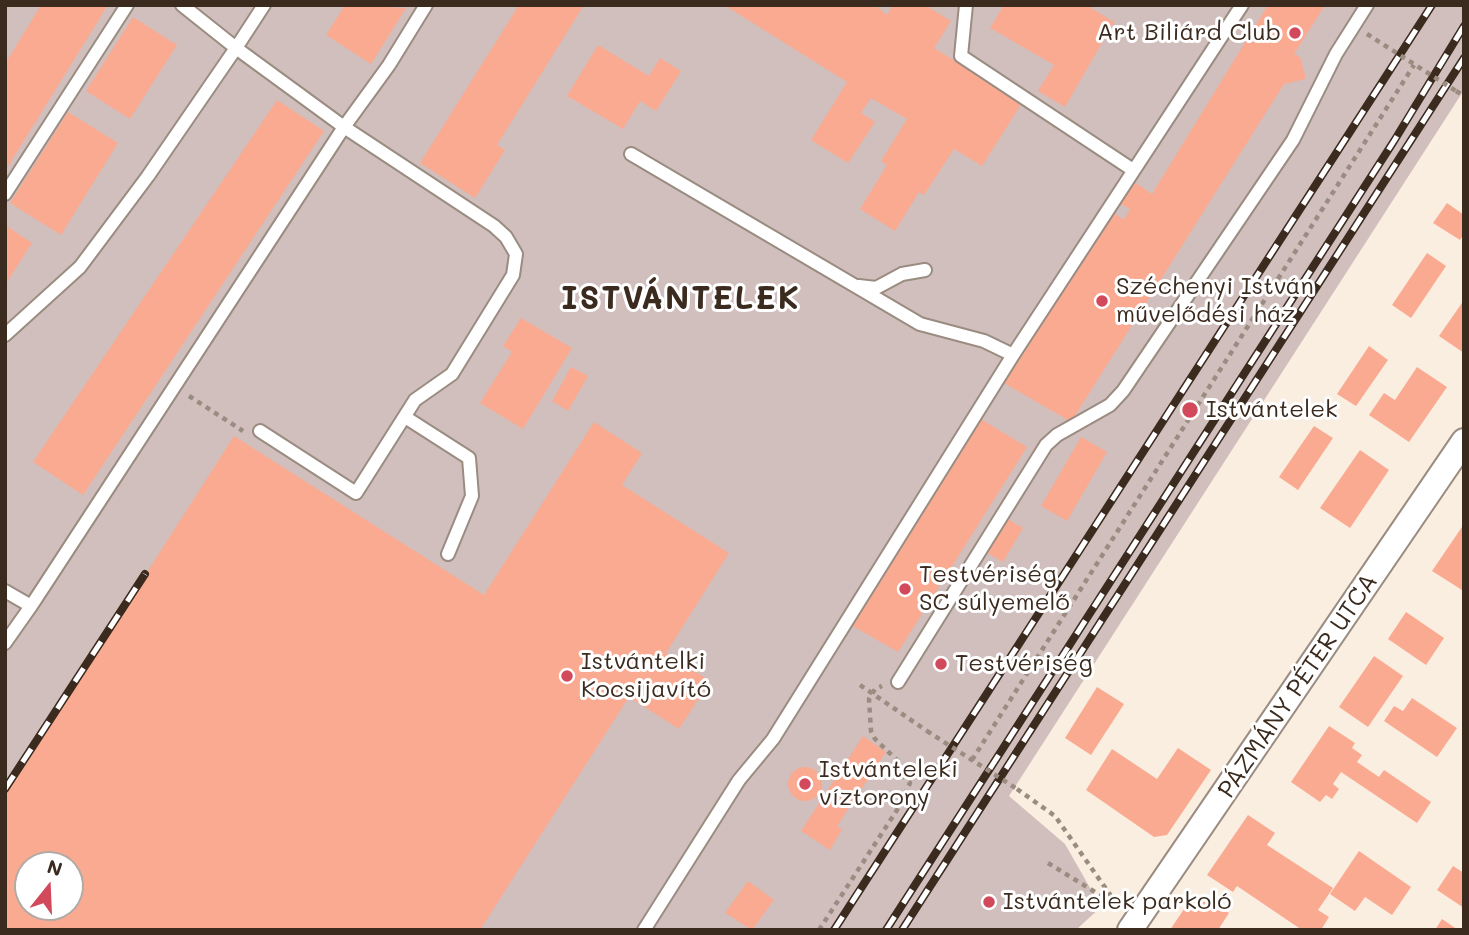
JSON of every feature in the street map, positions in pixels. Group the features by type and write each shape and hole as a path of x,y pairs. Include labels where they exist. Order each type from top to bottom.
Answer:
{"street":[{"name":"PÁZMÁNY PÉTER UTCA","path":"1127,924 1464,441"}],"lane":[{"path":"5,194 127,5"},
{"path":"182,5 344,127 495,226 506,237 516,254 513,275 452,374 415,400 356,492 260,431"},
{"path":"5,335 80,267 149,176 264,5"},
{"path":"5,643 344,127 389,65 426,5"},
{"path":"966,5 961,56 1133,170"},
{"path":"644,930 739,780 773,739 1013,355 1242,5"},
{"path":"898,682 1046,445 1057,435 1110,405 1130,380 1293,140 1332,61 1367,5"},
{"path":"631,154 851,286 920,324 984,341 1013,355"},
{"path":"851,286 876,288 902,274 925,270"},
{"path":"405,417 469,458 472,496 448,554"},
{"path":"5,591 31,606"}],"path":[{"path":"1367,34 1464,96"},
{"path":"972,760 1414,65"},
{"path":"175,387 247,434 260,431"},
{"path":"871,694 880,687 898,682"},
{"path":"860,685 1055,816 1117,905 1127,924"},
{"path":"819,930 897,810 910,783 898,770 900,763 875,739 871,731 871,694"},
{"path":"1048,863 1117,905"}],"shaded area":[{"path":"5,5 1464,5 1464,90 1009,796 1065,844 1101,907 1076,930 5,930"}],"building":[{"path":"41,5 108,5 5,171 5,64"},
{"path":"345,5 406,8 371,64 326,35"},
{"path":"519,5 584,5 497,145 505,150 475,198 420,163"},
{"path":"724,5 875,5 887,15 893,5 925,5 951,21 934,48 1022,103 982,166 954,149 924,195 919,192 895,231 860,209 887,165 881,161 907,119 871,98 861,113 875,122 848,163 811,140 847,82"},
{"path":"1004,5 1086,5 1114,22 1065,107 1038,91 1054,65 990,28"},
{"name":"Széchenyi István művelődési ház","path":"1268,5 1325,5 1294,54 1300,57 1306,79 1284,84 1071,422 1004,383 1114,213 1124,220 1130,209 1121,204 1134,182 1152,194"},
{"path":"133,17 177,45 130,119 86,91"},
{"path":"598,45 649,76 660,58 681,71 656,111 640,101 623,129 567,96"},
{"path":"277,100 324,131 83,495 33,462"},
{"path":"68,112 118,143 61,235 10,203"},
{"path":"1447,203 1464,215 1464,234 1460,240 1433,223"},
{"path":"5,225 32,243 5,285"},
{"path":"1427,253 1446,266 1411,318 1392,305"},
{"path":"1464,300 1464,353 1439,336"},
{"path":"521,318 572,348 523,429 480,403 512,352 503,346"},
{"path":"1369,346 1388,360 1356,406 1337,394"},
{"path":"571,367 588,376 568,411 552,401"},
{"path":"1417,367 1447,387 1409,442 1369,415 1384,393 1395,400"},
{"path":"979,418 1027,447 898,652 851,625"},
{"path":"594,422 642,453 622,485 729,553 666,653 710,681 679,729 629,697 480,930 5,930 5,795 234,436 484,595"},
{"path":"1314,426 1333,438 1298,490 1279,477"},
{"path":"1081,437 1107,452 1067,521 1041,506"},
{"path":"1360,450 1389,470 1350,528 1320,508"},
{"path":"1006,518 1023,528 1003,562 986,552"},
{"path":"1464,524 1464,587 1462,590 1432,571"},
{"path":"1406,612 1444,638 1426,665 1388,639"},
{"path":"1374,656 1403,676 1368,727 1339,707"},
{"path":"1097,687 1124,704 1091,755 1065,738"},
{"path":"1412,698 1457,728 1437,757 1384,721 1394,706 1403,711"},
{"path":"1329,726 1355,743 1352,748 1362,755 1357,762 1379,777 1384,770 1431,802 1417,823 1341,772 1333,784 1339,789 1332,799 1326,795 1320,802 1291,782"},
{"path":"863,736 886,752 837,826 842,829 830,850 801,831"},
{"path":"1178,748 1211,770 1167,835 1154,837 1086,790 1112,749 1157,779"},
{"name":"Istvánteleki víztorony","path":"805,767 817,772 822,784 817,796 805,801 793,796 788,784 793,772"},
{"path":"1248,815 1275,833 1267,845 1333,888 1318,910 1329,917 1321,930 1302,930 1237,886 1233,892 1207,875"},
{"path":"1359,851 1411,887 1392,915 1365,897 1355,911 1330,894"},
{"path":"1453,866 1464,873 1464,908 1437,890"},
{"path":"748,881 774,900 752,930 725,913"},
{"path":"1204,896 1229,913 1218,930 1170,930 1192,897 1200,902"},
{"path":"1442,919 1458,930 1435,930"}],"railway":[{"path":"834,930 1432,5"},
{"path":"886,930 1394,141 1464,26"},
{"path":"902,930 1464,58"},
{"path":"5,789 145,574"}],"place":[{"name":"Art Biliárd Club","path":"1295,33"},
{"name":"Széchenyi István művelődési ház","path":"1102,301"},
{"name":"Istvántelek","path":"1190,410"},
{"name":"Testvériség SC súlyemelő","path":"905,589"},
{"name":"Testvériség","path":"941,664"},
{"name":"Istvántelki Kocsijavító","path":"567,676"},
{"name":"Istvánteleki víztorony","path":"805,784"},
{"name":"Istvántelek parkoló","path":"989,902"}],"district":[{"name":"ISTVÁNTELEK","path":"681,299"}]}
